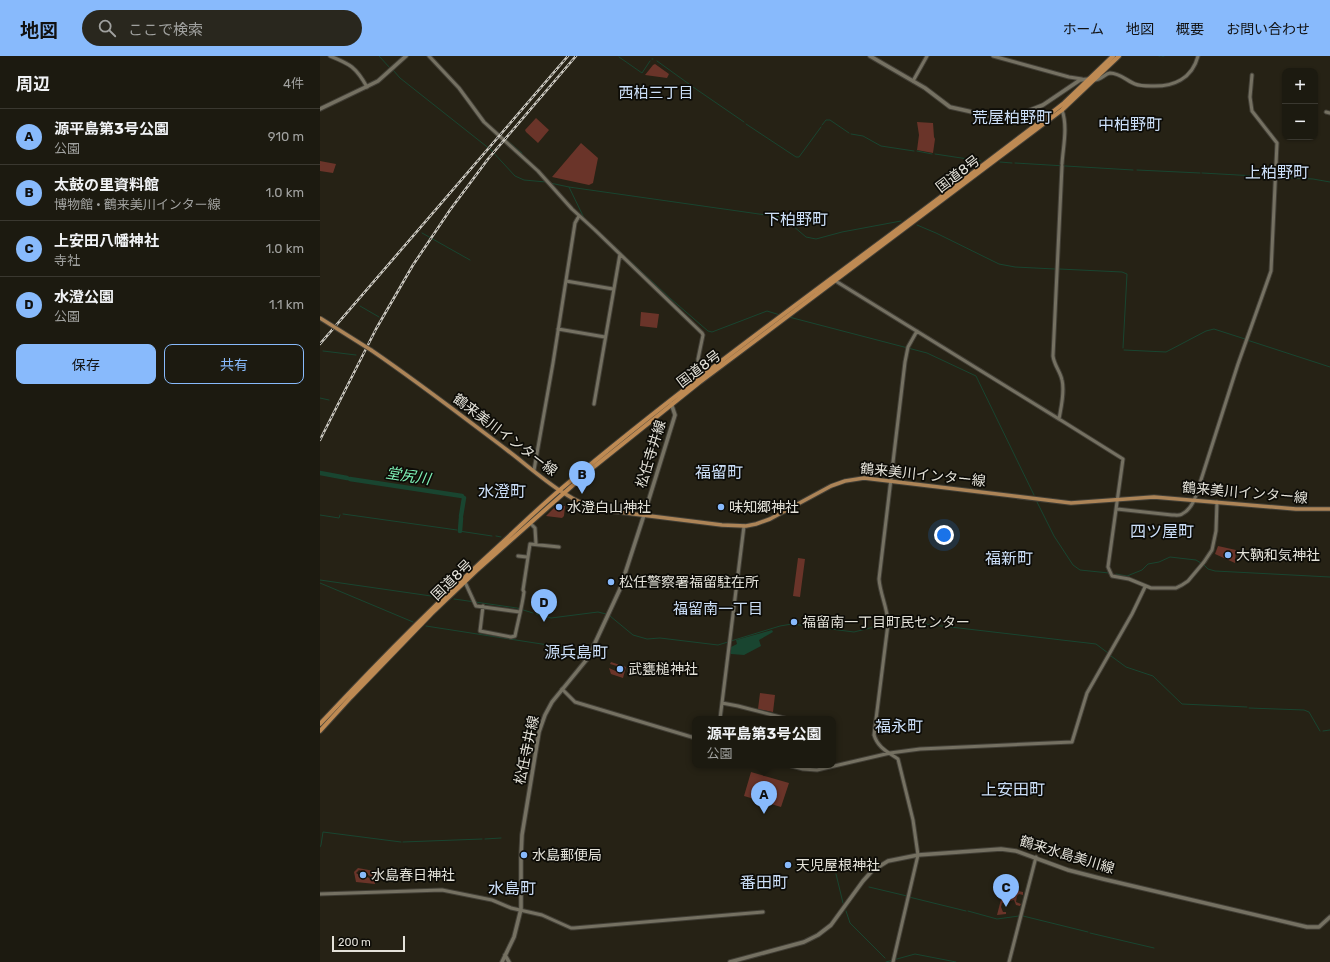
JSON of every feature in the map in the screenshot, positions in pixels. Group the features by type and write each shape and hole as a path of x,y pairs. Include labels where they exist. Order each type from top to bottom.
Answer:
{"highway":[{"name":"国道8号","path":"832,279 1062,110 1092,80 1113,56"},
{"name":"国道8号","path":"320,731 390,657 465,582 596,465 700,377 778,318 787,314 1029,131 1120,56"},
{"name":"国道8号","path":"320,724 429,611 560,490 670,403 783,320 787,314"}],"main road":[{"path":"320,109 378,81 406,56"},
{"path":"870,56 925,88 950,107 999,118 1015,116 1043,105 1077,82 1084,79 1092,80"},
{"path":"1074,85 1075,93"},
{"name":"鶴来美川インター線","path":"320,318 372,350 564,493 590,508 722,526 744,526 770,519 831,486 844,481 864,478 1071,503 1154,497 1296,510 1330,509"},
{"name":"松任寺井線","path":"502,962 514,937 521,909 522,835 539,732 545,715 552,702 588,658 620,589 675,415 670,403"},
{"name":"鶴来水島美川線","path":"730,962 804,942 818,935 831,925 872,871 888,861 918,855 1008,849 1036,857 1068,870 1094,877 1313,928 1321,926 1330,917"},
{"path":"505,955 510,962"}],"street":[{"path":"330,56 356,69 368,87"},
{"path":"429,56 459,88 484,122 538,171 579,216 702,333 703,335 698,359 700,377"},
{"path":"913,81 928,56"},
{"path":"993,56 1070,77 1084,79"},
{"path":"1110,73 1110,67 1120,56"},
{"path":"1092,80 1101,79 1110,73 1124,78 1136,85 1166,86 1179,81 1192,72 1198,56"},
{"path":"1117,509 1182,515 1194,500 1238,364 1271,271 1277,143 1252,111 1250,97 1252,74"},
{"path":"1059,419 1063,387 1062,379 1054,364 1053,356 1064,129 1064,116 1062,110"},
{"path":"534,470 576,223 579,216"},
{"path":"594,404 620,254"},
{"path":"832,279 1123,459 1108,567 1112,576 1129,579 1145,587 1158,588 1176,588 1188,581 1212,550 1215,540 1217,502"},
{"path":"566,281 613,289"},
{"path":"558,329 605,337"},
{"path":"893,960 918,855 914,827 898,760 876,742 874,735 888,623 879,579 890,481 908,348 916,331"},
{"path":"530,523 535,528 536,544"},
{"path":"720,716 744,526"},
{"path":"483,606 480,631 511,637 515,636 521,610 530,544 559,547"},
{"path":"518,556 528,557"},
{"path":"465,582 476,606 521,610"},
{"path":"836,766 890,753 920,749 1072,742 1087,694 1132,614 1145,587"},
{"path":"562,689 575,702 692,737"},
{"path":"722,703 776,716"},
{"path":"799,768 812,770 827,768"},
{"path":"1009,962 1036,857"},
{"path":"320,894 435,889 478,896 511,908 521,909 542,915 571,928 763,912"}],"shaded area":[{"path":"655,64 669,74 667,78 645,75"},
{"path":"536,118 549,130 538,143 525,130"},
{"path":"917,122 933,123 935,139 933,153 917,150 919,135"},
{"path":"581,143 598,158 593,183 589,185 552,177"},
{"path":"320,161 336,164 333,173 320,171"},
{"path":"641,312 659,314 657,328 640,326"},
{"path":"557,505 565,506 564,516 562,518 546,516"},
{"path":"1218,546 1236,550 1235,563 1215,554"},
{"path":"798,558 805,559 800,597 793,596"},
{"path":"772,630 773,632 759,640 761,646 744,655 730,653 731,647 737,644 736,640"},
{"path":"611,662 626,667 623,678 611,674 609,668 622,674 624,668 610,664"},
{"path":"760,693 775,695 773,712 758,709"},
{"path":"751,772 789,783 781,807 744,796"},
{"path":"358,868 374,871 376,879 359,870 356,873 364,878 367,877 375,881 375,884 356,882 354,872"},
{"path":"1004,888 1023,892 1023,895 1019,894 1017,896 1016,902 1021,904 1020,906 1016,905 1014,900 1002,903 1001,907 1003,912 1006,912 1006,914 997,915"}],"waterway":[{"path":"379,56 390,68"},
{"path":"619,57 642,73 650,61"},
{"path":"657,61 689,84"},
{"path":"393,70 400,78 491,150 515,176 524,180 546,182"},
{"path":"693,87 744,122"},
{"path":"822,125 826,120 830,120 849,133"},
{"path":"746,124 796,157 799,157 821,127"},
{"path":"851,134 863,136 881,146 914,151"},
{"path":"502,136 522,153"},
{"path":"917,151 932,154"},
{"path":"935,154 981,161"},
{"path":"1000,162 1012,163"},
{"path":"1015,163 1133,170"},
{"path":"1137,170 1200,173"},
{"path":"1202,173 1274,177"},
{"path":"1277,177 1313,179 1330,182"},
{"path":"550,183 780,217 786,220 806,237 816,239 842,232 901,221"},
{"path":"569,187 584,218 671,299 708,331 712,332 767,311 780,315"},
{"path":"917,225 999,264 1015,267 1055,269"},
{"path":"422,233 470,260"},
{"path":"1059,269 1122,272 1127,274 1123,348"},
{"path":"360,306 379,317"},
{"path":"789,317 927,353 976,376 1034,495"},
{"path":"1124,350 1166,352 1206,331 1214,329 1245,339"},
{"path":"1247,340 1330,367"},
{"path":"323,351 356,355"},
{"path":"320,398 329,400"},
{"name":"堂尻川","path":"320,473 347,478"},
{"name":"堂尻川","path":"350,479 462,496"},
{"name":"堂尻川","path":"461,516 464,498"},
{"path":"1037,502 1054,536 1073,565 1080,570 1109,573"},
{"path":"343,514 457,530"},
{"path":"320,515 339,518 340,515"},
{"name":"堂尻川","path":"460,531 461,518"},
{"path":"459,531 492,536"},
{"path":"496,536 501,537"},
{"path":"1116,574 1127,576 1142,570 1148,564 1159,562 1170,557 1196,560 1208,569 1215,571 1330,577"},
{"path":"320,580 438,597"},
{"path":"320,583 413,622"},
{"path":"454,599 517,608 533,613"},
{"path":"536,614 551,618 598,612 606,614"},
{"path":"610,616 633,635 647,639 660,638 718,645 728,642"},
{"path":"889,623 899,621 1096,644 1108,653"},
{"path":"731,641 780,626 792,624 854,632 886,624"},
{"path":"426,626 548,645"},
{"path":"551,646 566,648"},
{"path":"1111,656 1126,667 1153,676 1182,704 1247,707"},
{"path":"1249,708 1304,710 1309,712 1320,731"},
{"path":"1323,731 1330,730"},
{"path":"320,847 323,832 401,842"},
{"path":"485,839 501,838"},
{"path":"403,842 482,839"},
{"path":"836,874 843,903"},
{"path":"869,887 907,896"},
{"path":"909,897 966,911"},
{"path":"846,911 850,923 885,958"},
{"path":"968,911 997,919 1019,916"},
{"path":"1023,916 1088,932"},
{"path":"1090,933 1154,948"},
{"path":"886,962 915,954 956,962"}],"railway":[{"path":"320,344 568,56"},
{"path":"320,440 376,329 413,265 450,210 488,159 576,56"}],"place":[{"name":"太鼓の里資料館","path":"582,494"},
{"name":"水澄白山神社","path":"559,507"},
{"name":"味知郷神社","path":"721,507"},
{"name":"大靹和気神社","path":"1228,555"},
{"name":"松任警察署福留駐在所","path":"611,582"},
{"name":"水澄公園","path":"544,622"},
{"name":"福留南一丁目町民センター","path":"794,622"},
{"name":"武甕槌神社","path":"620,669"},
{"name":"源平島第3号公園","path":"764,814"},
{"name":"水島郵便局","path":"524,855"},
{"name":"天児屋根神社","path":"788,865"},
{"name":"水島春日神社","path":"363,875"},
{"name":"上安田八幡神社","path":"1006,907"}],"district":[{"name":"西柏三丁目","path":"656,93"},
{"name":"荒屋柏野町","path":"1012,117"},
{"name":"中柏野町","path":"1130,124"},
{"name":"上柏野町","path":"1277,172"},
{"name":"下柏野町","path":"796,219"},
{"name":"福留町","path":"719,472"},
{"name":"水澄町","path":"502,491"},
{"name":"四ツ屋町","path":"1162,531"},
{"name":"福新町","path":"1009,558"},
{"name":"福留南一丁目","path":"718,609"},
{"name":"源兵島町","path":"576,652"},
{"name":"福永町","path":"899,726"},
{"name":"上安田町","path":"1013,789"},
{"name":"番田町","path":"764,882"},
{"name":"水島町","path":"512,888"}]}
